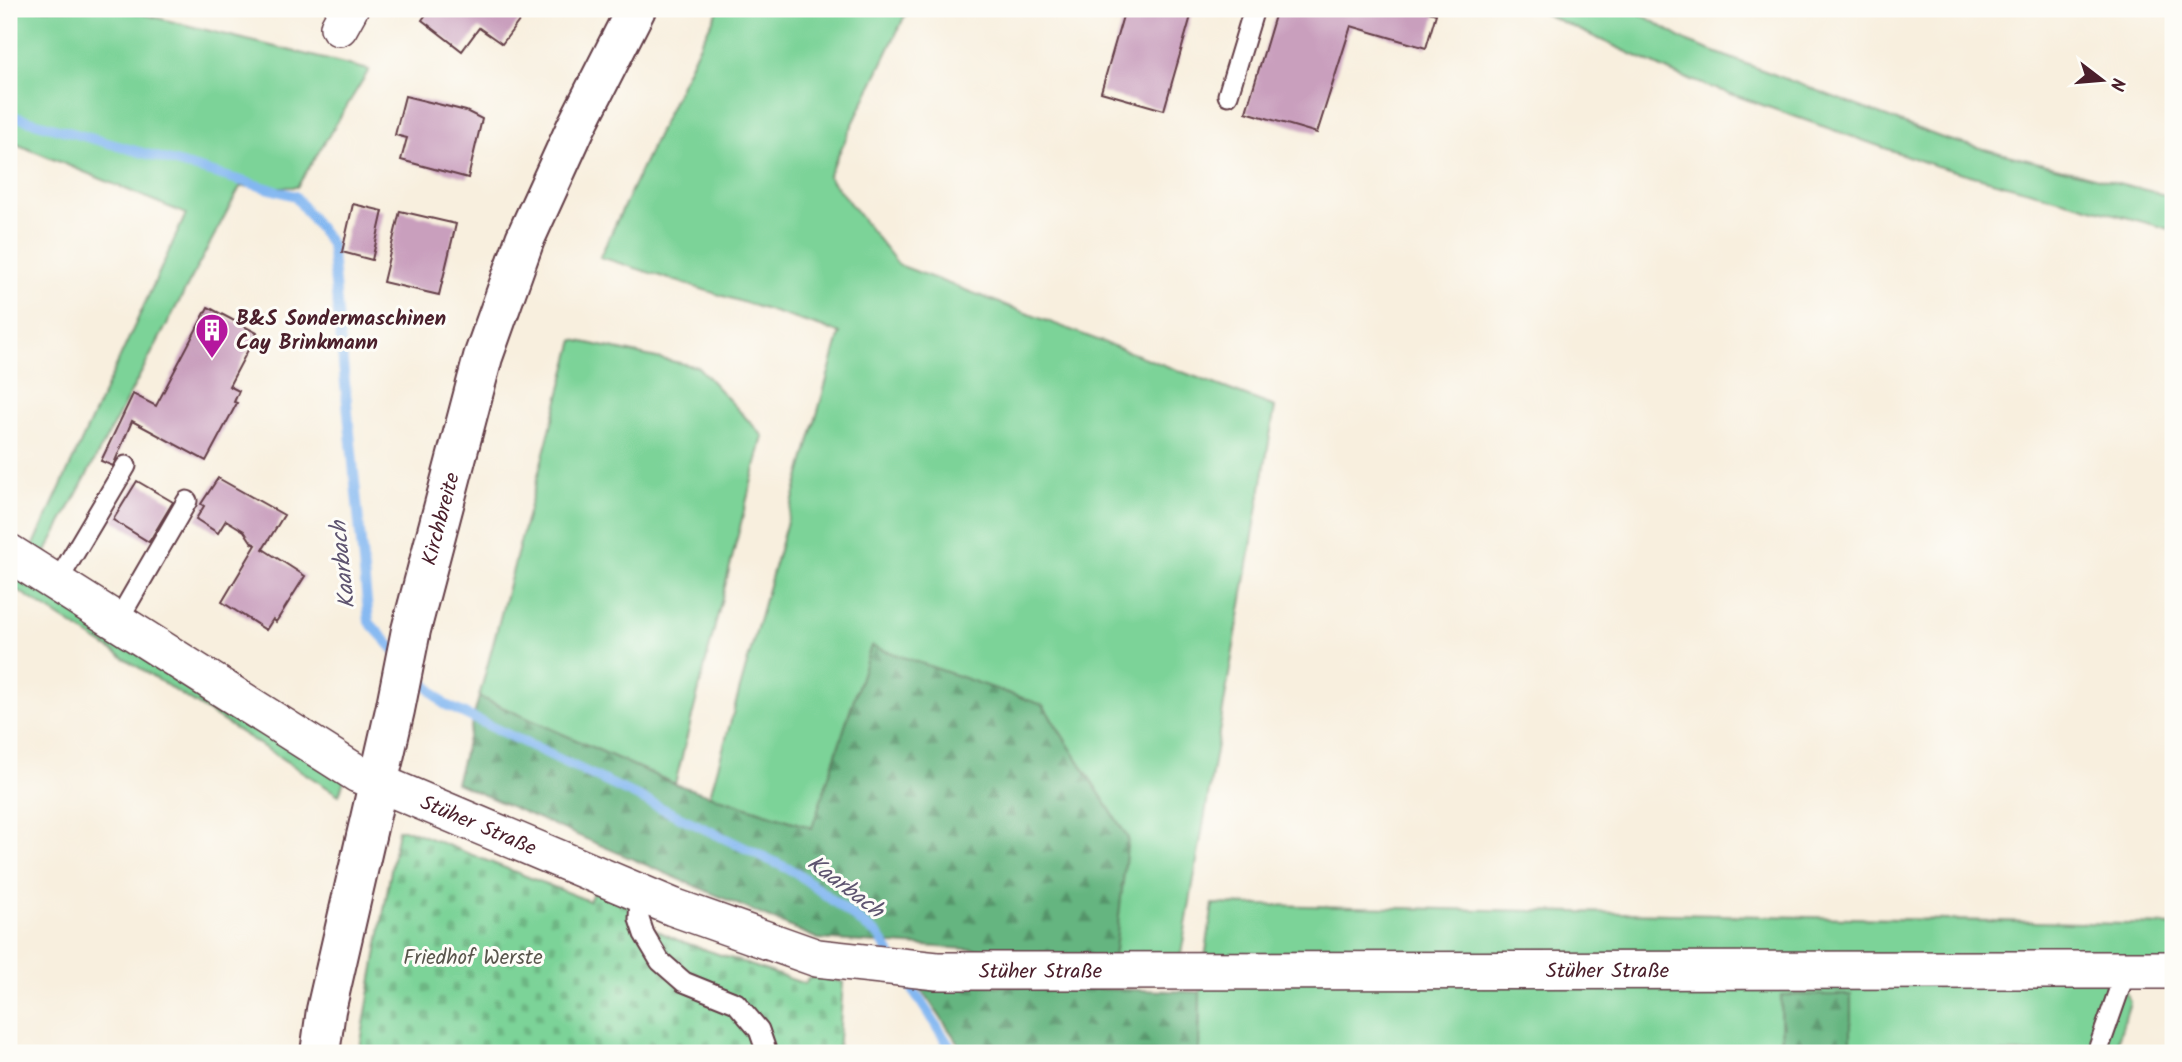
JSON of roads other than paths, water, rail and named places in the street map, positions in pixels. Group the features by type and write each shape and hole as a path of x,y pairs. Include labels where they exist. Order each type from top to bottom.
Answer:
{"street":[{"name":"Kirchbreite","path":"320,1053 326,1010 411,630 483,357 525,239 576,127 636,9"},
{"name":"Stüher Straße","path":"9,553 358,774 673,907 817,958 937,971 2173,970"}],"lane":[{"path":"1228,95 1254,9"},
{"path":"56,584 126,466"},
{"path":"117,622 187,501"},
{"path":"640,892 639,919 644,934 660,961 684,982 736,1003 760,1030 767,1053"},
{"path":"2097,1053 2126,970"}],"waterway":[{"name":"Kaarbach","path":"9,115 295,196 331,244 369,622 397,653"},
{"name":"Kaarbach","path":"413,670 444,704 797,873 879,936 892,957"},
{"name":"Kaarbach","path":"904,976 954,1053"}],"place":[{"name":"B&S Sondermaschinen Cay Brinkmann","path":"212,360"}],"park label":[{"name":"Friedhof Werste","path":"473,957"}]}
